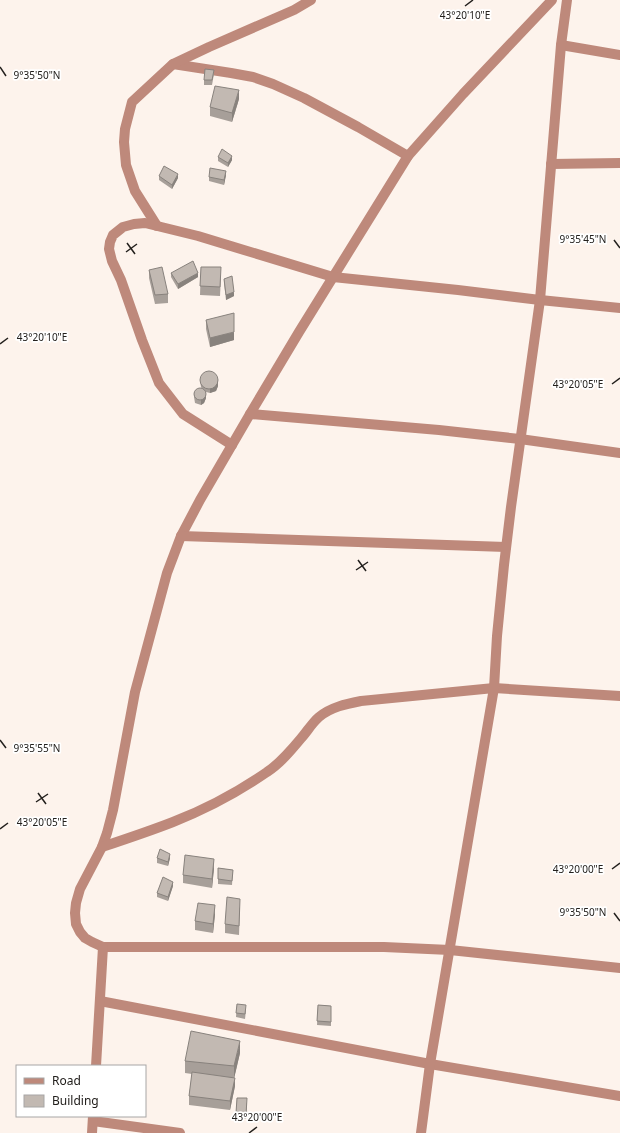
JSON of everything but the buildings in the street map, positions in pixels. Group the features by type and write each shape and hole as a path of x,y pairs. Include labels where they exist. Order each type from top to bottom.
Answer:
{"street":[{"path":"157,226 135,191 129,176 125,154 125,129 132,102 173,64 294,10 311,0"},
{"path":"552,0 463,94 408,156 250,414 181,536 167,573 135,692 113,810 107,833 102,847 80,889 74,913 76,924 85,938 103,947 384,947 450,950 620,968"},
{"path":"421,1133 430,1064 494,688 497,636 506,547 540,300 561,45 568,0"},
{"path":"561,45 620,55"},
{"path":"173,64 238,74 253,77 273,84 304,98 408,156"},
{"path":"551,164 620,163"},
{"path":"232,445 183,414 159,383 121,280 112,261 109,249 113,235 123,227 145,223 198,236 333,277 620,308"},
{"path":"250,414 439,430 520,439 620,453"},
{"path":"181,536 506,547"},
{"path":"102,847 174,822 208,807 239,790 269,771 284,758 318,718 328,710 341,705 361,701 494,688 620,696"},
{"path":"96,1065 103,947"},
{"path":"100,1001 430,1064 620,1096"},
{"path":"92,1133 93,1118 180,1133"}]}
